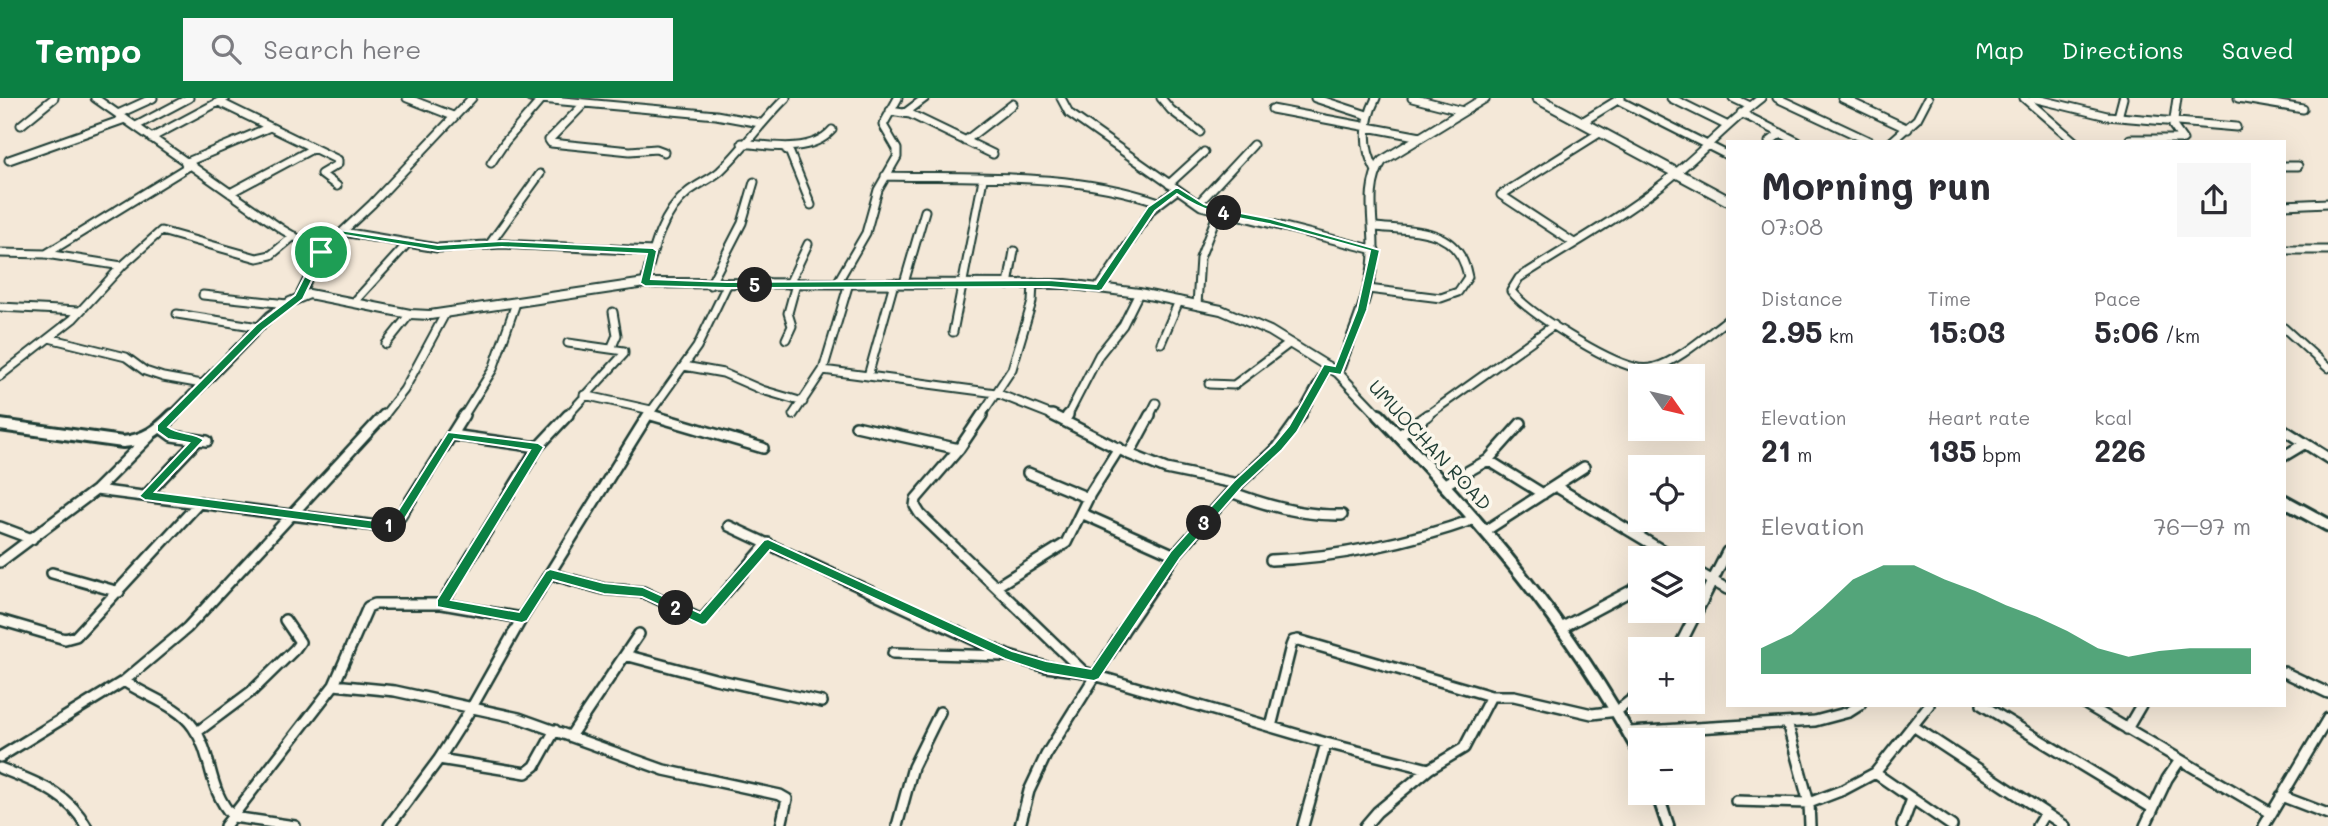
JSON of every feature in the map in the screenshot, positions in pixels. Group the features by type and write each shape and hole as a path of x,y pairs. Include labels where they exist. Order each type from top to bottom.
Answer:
{"main road":[{"path":"1537,98 1726,199"},
{"path":"2286,503 2328,525"}],"street":[{"path":"21,125 54,98"},
{"path":"95,98 187,164 321,252"},
{"path":"118,114 153,98"},
{"path":"136,126 189,98"},
{"path":"407,98 453,116"},
{"path":"0,425 123,442 136,441 161,428 260,327 299,297 321,252 472,98"},
{"path":"530,98 716,115 760,122"},
{"path":"645,283 655,240 676,203 690,190 719,172 760,122 786,98"},
{"path":"837,283 866,233 878,190 897,152 883,125 898,98"},
{"path":"905,113 925,98"},
{"path":"1061,98 1069,113 1198,204 1218,212 1295,228 1375,250"},
{"path":"1161,98 1171,110 1200,132"},
{"path":"1315,98 1367,115"},
{"path":"1375,169 1367,154 1364,126 1376,98"},
{"path":"1412,98 1463,111"},
{"path":"1338,373 1368,289 1375,250 1372,180 1375,169 1382,161 1485,98"},
{"path":"1671,98 1726,125"},
{"path":"1733,98 1750,106"},
{"path":"1726,321 1665,364 1646,369 1619,362 1554,325 1517,301 1511,291 1519,278 1677,173 1726,125 1761,98"},
{"path":"1777,98 1867,140"},
{"path":"1842,98 1908,129"},
{"path":"1894,140 1908,129 1928,98"},
{"path":"2024,98 2073,140"},
{"path":"2033,98 2118,117 2236,127"},
{"path":"2118,117 2123,98"},
{"path":"2177,98 2175,131 2182,140"},
{"path":"2238,98 2302,108"},
{"path":"491,163 505,142 542,99"},
{"path":"1582,122 1619,99 1726,155"},
{"path":"151,138 223,100 339,161 321,174 337,186"},
{"path":"584,104 549,140 551,143 631,151 656,149 664,152"},
{"path":"965,141 1013,104"},
{"path":"1272,109 1422,137"},
{"path":"890,111 905,113 993,154"},
{"path":"1741,113 1794,140"},
{"path":"9,159 125,119"},
{"path":"46,254 187,164 271,127"},
{"path":"742,143 784,146 825,140 832,130"},
{"path":"1574,243 1501,195 1601,132"},
{"path":"1772,140 1781,133"},
{"path":"2130,139 2156,140"},
{"path":"1198,204 1252,145"},
{"path":"784,146 790,153 811,205"},
{"path":"230,193 314,148"},
{"path":"1169,184 1203,152"},
{"path":"2286,166 2298,166"},
{"path":"489,245 540,174"},
{"path":"884,176 1066,180 1159,202"},
{"path":"953,332 964,284 967,248 983,179"},
{"path":"710,285 742,223 754,182"},
{"path":"1099,288 1159,202 1177,190"},
{"path":"2286,205 2328,203"},
{"path":"868,376 925,211"},
{"path":"1197,305 1199,265 1207,234 1218,212"},
{"path":"1368,289 1441,298 1458,292 1468,277 1465,254 1448,240 1427,234 1375,228"},
{"path":"0,376 79,311 122,265 164,230 257,258 271,255 294,236"},
{"path":"343,232 455,249 489,245 653,251"},
{"path":"355,301 408,243"},
{"path":"786,339 792,326 788,313 793,284 808,244"},
{"path":"2286,250 2324,250 2328,258"},
{"path":"1008,285 1014,251"},
{"path":"0,253 46,254 122,265"},
{"name":"UMUOCHAN ROAD","path":"299,297 317,294 410,314 445,314 645,283 1033,283 1139,293 1234,314 1338,373 1398,436 1475,519 1563,627 1628,730"},
{"path":"793,415 823,370 849,283"},
{"path":"1033,283 1032,302 1012,369 959,449 916,499 915,506 1084,672"},
{"path":"389,826 439,759 472,707 522,618 650,412 684,366 727,285"},
{"path":"1065,420 1077,402 1099,355 1123,325 1139,293"},
{"path":"203,295 287,304"},
{"path":"1161,343 1179,301"},
{"path":"96,490 376,527 393,523 400,517 493,369 516,303"},
{"path":"0,307 79,311"},
{"path":"611,349 617,335 613,312"},
{"path":"177,314 260,327"},
{"path":"386,344 410,314"},
{"path":"0,757 124,681 187,628 388,411 404,390 445,314"},
{"path":"1398,436 1554,325"},
{"path":"2286,330 2328,368"},
{"path":"48,338 126,357 151,373 202,384"},
{"path":"442,604 538,447 624,354 624,351 568,343"},
{"path":"1209,384 1234,385 1290,344"},
{"path":"684,366 723,373 762,390 803,402"},
{"path":"1020,826 1028,792 1046,755 1094,676 1175,555 1238,484 1278,447 1293,429 1328,366"},
{"path":"823,370 996,393 1065,420 1129,454 1167,469 1238,484"},
{"path":"584,395 650,412 763,448"},
{"path":"1129,454 1156,403"},
{"path":"1444,485 1488,460 1521,423"},
{"path":"856,426 959,449"},
{"path":"145,496 203,441 172,436 161,428"},
{"path":"2286,431 2328,458"},
{"path":"0,562 96,490 152,434"},
{"path":"452,435 538,447"},
{"path":"2286,455 2304,444"},
{"path":"997,586 1059,550 1072,534 1088,498 1119,448"},
{"path":"1488,460 1543,494"},
{"path":"1485,531 1584,467"},
{"path":"1028,473 1088,498"},
{"path":"1555,486 1655,546"},
{"path":"1231,492 1289,511 1322,517 1342,515"},
{"path":"0,620 70,638 86,628 200,502"},
{"path":"1081,513 1175,555"},
{"path":"1271,560 1325,557 1451,528 1475,519"},
{"path":"729,526 1009,656 1046,667 1084,672 1326,743 1429,769"},
{"path":"0,527 32,539"},
{"path":"550,574 604,589 643,592 702,620 768,543"},
{"path":"1684,637 1726,554"},
{"path":"52,573 119,592"},
{"path":"1705,577 1726,588"},
{"path":"1563,627 1628,592"},
{"path":"225,826 334,685 368,607 375,604 442,604 522,618"},
{"path":"197,732 252,691 295,649 300,642 285,620"},
{"path":"570,735 639,634"},
{"path":"1270,727 1291,646 1293,641 1298,640 1491,696 1514,696 1584,713 1617,711 1628,702"},
{"path":"893,653 1009,656"},
{"path":"625,655 727,682 822,702"},
{"path":"2286,673 2328,693"},
{"path":"124,681 139,693 184,716 197,732 215,796 233,817 295,826"},
{"path":"334,685 395,691 472,707 555,730 673,773 780,795 787,799 781,826"},
{"path":"1365,826 1377,812 1429,769 1464,748 1491,696"},
{"path":"1692,728 1788,726 1830,717 1858,707"},
{"path":"1736,802 1809,803 1843,790 1875,774 1928,707"},
{"path":"1985,707 2152,808"},
{"path":"2090,707 2271,813"},
{"path":"2127,729 2140,707"},
{"path":"897,826 913,767 940,712"},
{"path":"2264,826 2328,718"},
{"path":"1788,726 1809,803 1810,826"},
{"path":"1913,726 2065,826"},
{"path":"439,759 526,773 535,766 555,730"},
{"path":"1303,826 1326,743"},
{"path":"2145,826 2152,808 2180,760"},
{"path":"0,768 46,787 72,805 86,826"},
{"path":"1875,774 1952,826"},
{"path":"2281,796 2328,814"},
{"path":"1902,826 1912,799"},
{"path":"1661,805 1668,826"},
{"path":"2037,826 2045,813"}],"route":[{"path":"1177,190 1201,206 1218,212 1271,222 1375,250 1362,310 1338,373 1328,366 1293,429 1278,447 1238,484 1175,555 1094,676 1046,667 1009,656 768,543 702,620 697,620 643,592 604,589 550,574 522,618 442,604 500,505 538,447 452,435 400,517 385,527 145,496 198,440 172,436 161,428 260,327 299,297 321,252 343,232 438,248 502,244 653,251 645,283 1049,283 1099,288 1152,209 1177,190"}]}
